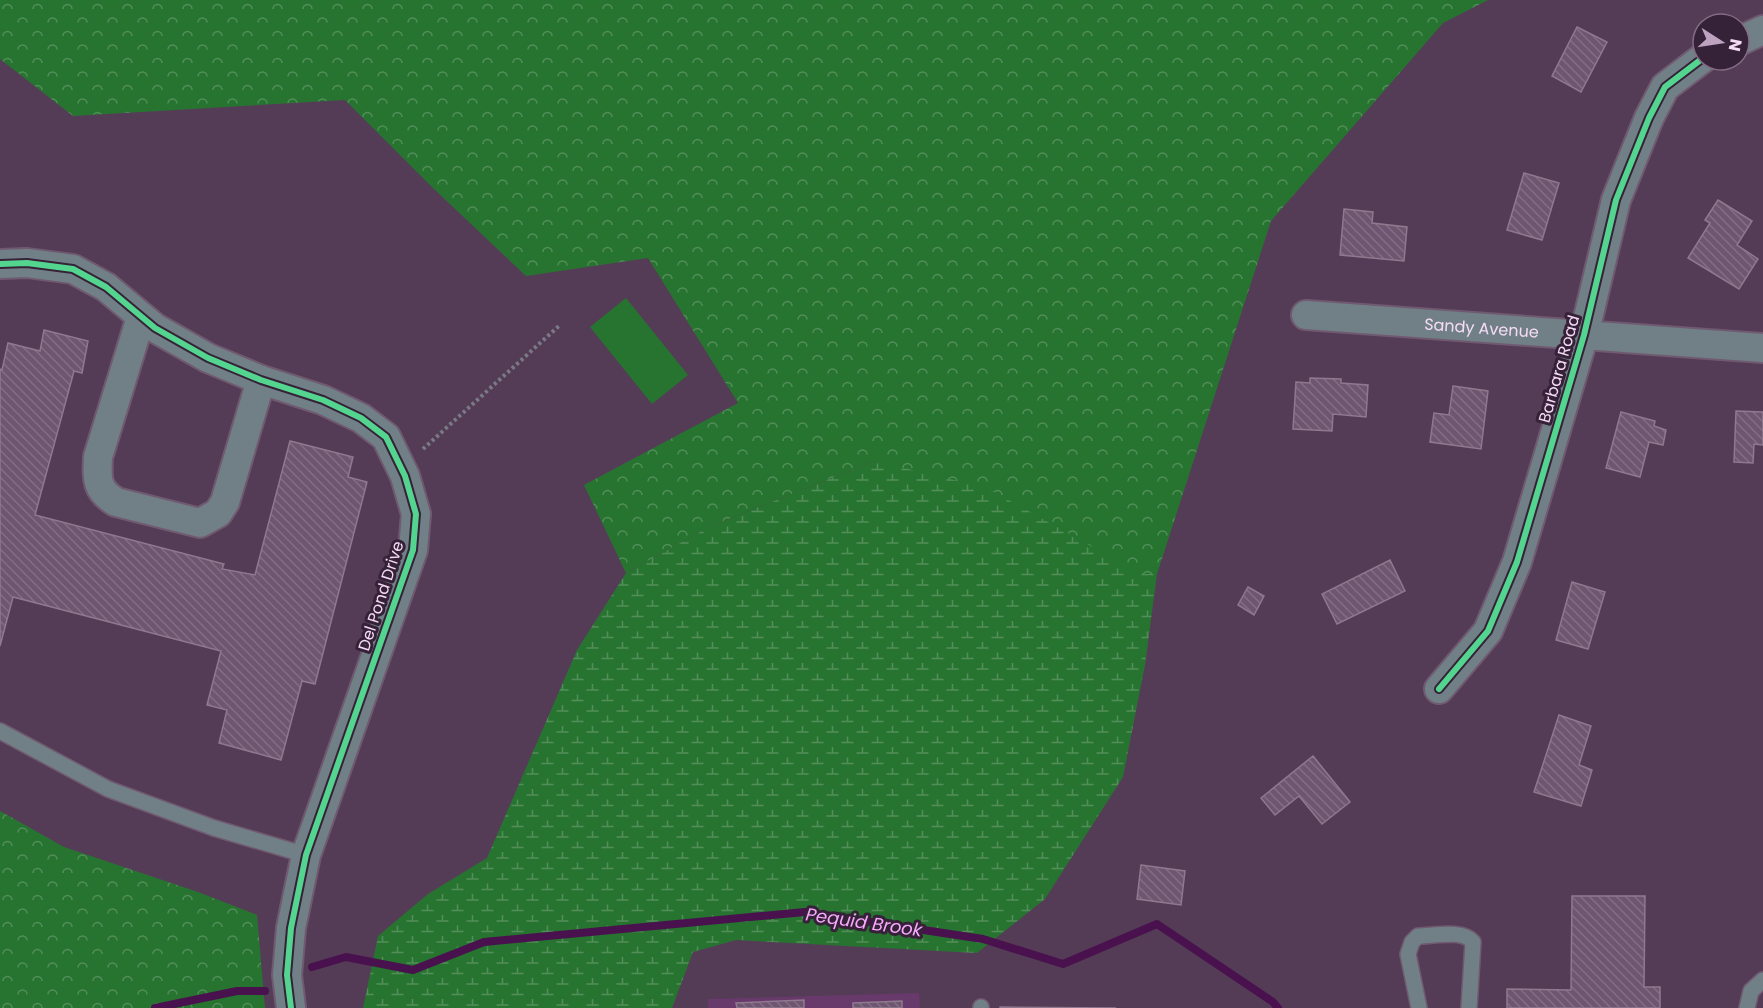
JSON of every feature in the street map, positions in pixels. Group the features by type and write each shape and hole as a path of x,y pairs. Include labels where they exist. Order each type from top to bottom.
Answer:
{"street":[{"name":"Barbara Road","path":"1439,690 1488,631 1517,562 1584,335 1616,200 1649,118 1665,87 1691,67"},
{"name":"Del Pond Drive","path":"0,264 27,263 73,269 106,287 155,328 208,358 261,380 323,400 361,418 386,437 405,476 416,514 413,550 306,855 291,928 287,975 291,1008"},
{"name":"Sandy Avenue","path":"1306,315 1763,348"},
{"path":"141,317 98,457 97,480 104,495 116,502 200,522 218,513 225,501 261,380"}],"lane":[{"path":"0,731 108,789 214,828 306,855"},
{"path":"1419,1008 1408,954 1412,942 1418,936 1458,935 1470,937 1473,942 1469,1008"},
{"path":"1747,1008 1751,992 1763,980"}],"path":[{"path":"399,464 429,445 560,324"}],"shaded area":[{"path":"919,993 920,1008 708,1008 708,999"}],"green space":[{"path":"0,0 1488,0 1443,23 1271,221 1157,574 1141,574 875,461 711,526 626,573 584,485 738,403 648,258 526,276 345,100 73,116 0,59"},
{"path":"626,298 688,375 652,404 590,327"},
{"path":"875,461 987,488 1141,574 1157,574 1145,665 1123,777 1045,899 977,953 736,940 693,952 672,1008 363,1008 378,936 428,894 487,858 577,650 626,573 711,526"},
{"path":"0,811 64,847 198,892 257,915 265,1008 0,1008"}],"building":[{"path":"1577,27 1607,42 1581,92 1552,76"},
{"path":"1524,173 1559,183 1542,240 1507,230"},
{"path":"1718,200 1752,221 1737,245 1758,259 1739,289 1688,258 1710,223 1705,220"},
{"path":"1344,209 1373,212 1372,223 1407,227 1404,261 1340,255"},
{"path":"44,330 88,341 82,373 74,371 35,515 224,564 222,569 255,575 290,441 353,457 348,477 367,482 315,684 302,681 281,760 219,743 227,710 207,705 221,651 13,597 0,646 0,369 2,370 8,343 40,351"},
{"path":"1310,378 1341,379 1341,383 1368,385 1366,417 1333,414 1332,431 1293,429 1296,382 1310,383"},
{"path":"1453,386 1488,391 1481,449 1430,442 1434,413 1449,415"},
{"path":"1736,411 1763,412 1763,445 1754,444 1753,463 1734,462"},
{"path":"1621,412 1655,421 1654,426 1666,430 1663,445 1649,442 1640,477 1606,468"},
{"path":"1390,560 1405,591 1337,624 1322,594"},
{"path":"1572,582 1605,592 1588,649 1556,640"},
{"path":"1248,587 1264,596 1254,615 1238,605"},
{"path":"1559,715 1591,726 1579,765 1592,770 1581,806 1534,792"},
{"path":"1313,756 1350,802 1322,824 1299,796 1275,815 1261,798"},
{"path":"1141,865 1185,871 1181,905 1137,899"},
{"path":"1572,896 1645,896 1644,987 1660,987 1660,1008 1507,1008 1507,989 1571,990"},
{"path":"804,1000 804,1008 737,1008 736,1003"},
{"path":"902,1001 902,1008 853,1008 853,1003"},
{"path":"1000,1007 1115,1008 1000,1008"}],"waterway":[{"name":"Pequid Brook","path":"312,967 346,957 413,970 484,942 805,912 983,939 1063,964 1157,924 1273,1002 1278,1008"},
{"name":"Pequid Brook","path":"155,1008 237,991 265,991"}],"cycle path":[{"path":"1439,689 1488,631 1517,562 1584,335 1616,200 1649,118 1665,87 1691,67"},
{"path":"0,264 27,263 73,269 106,287 155,328 208,358 261,380 323,400 361,418 386,437 405,476 416,514 413,550 306,855 291,928 287,975 291,1008"}]}
